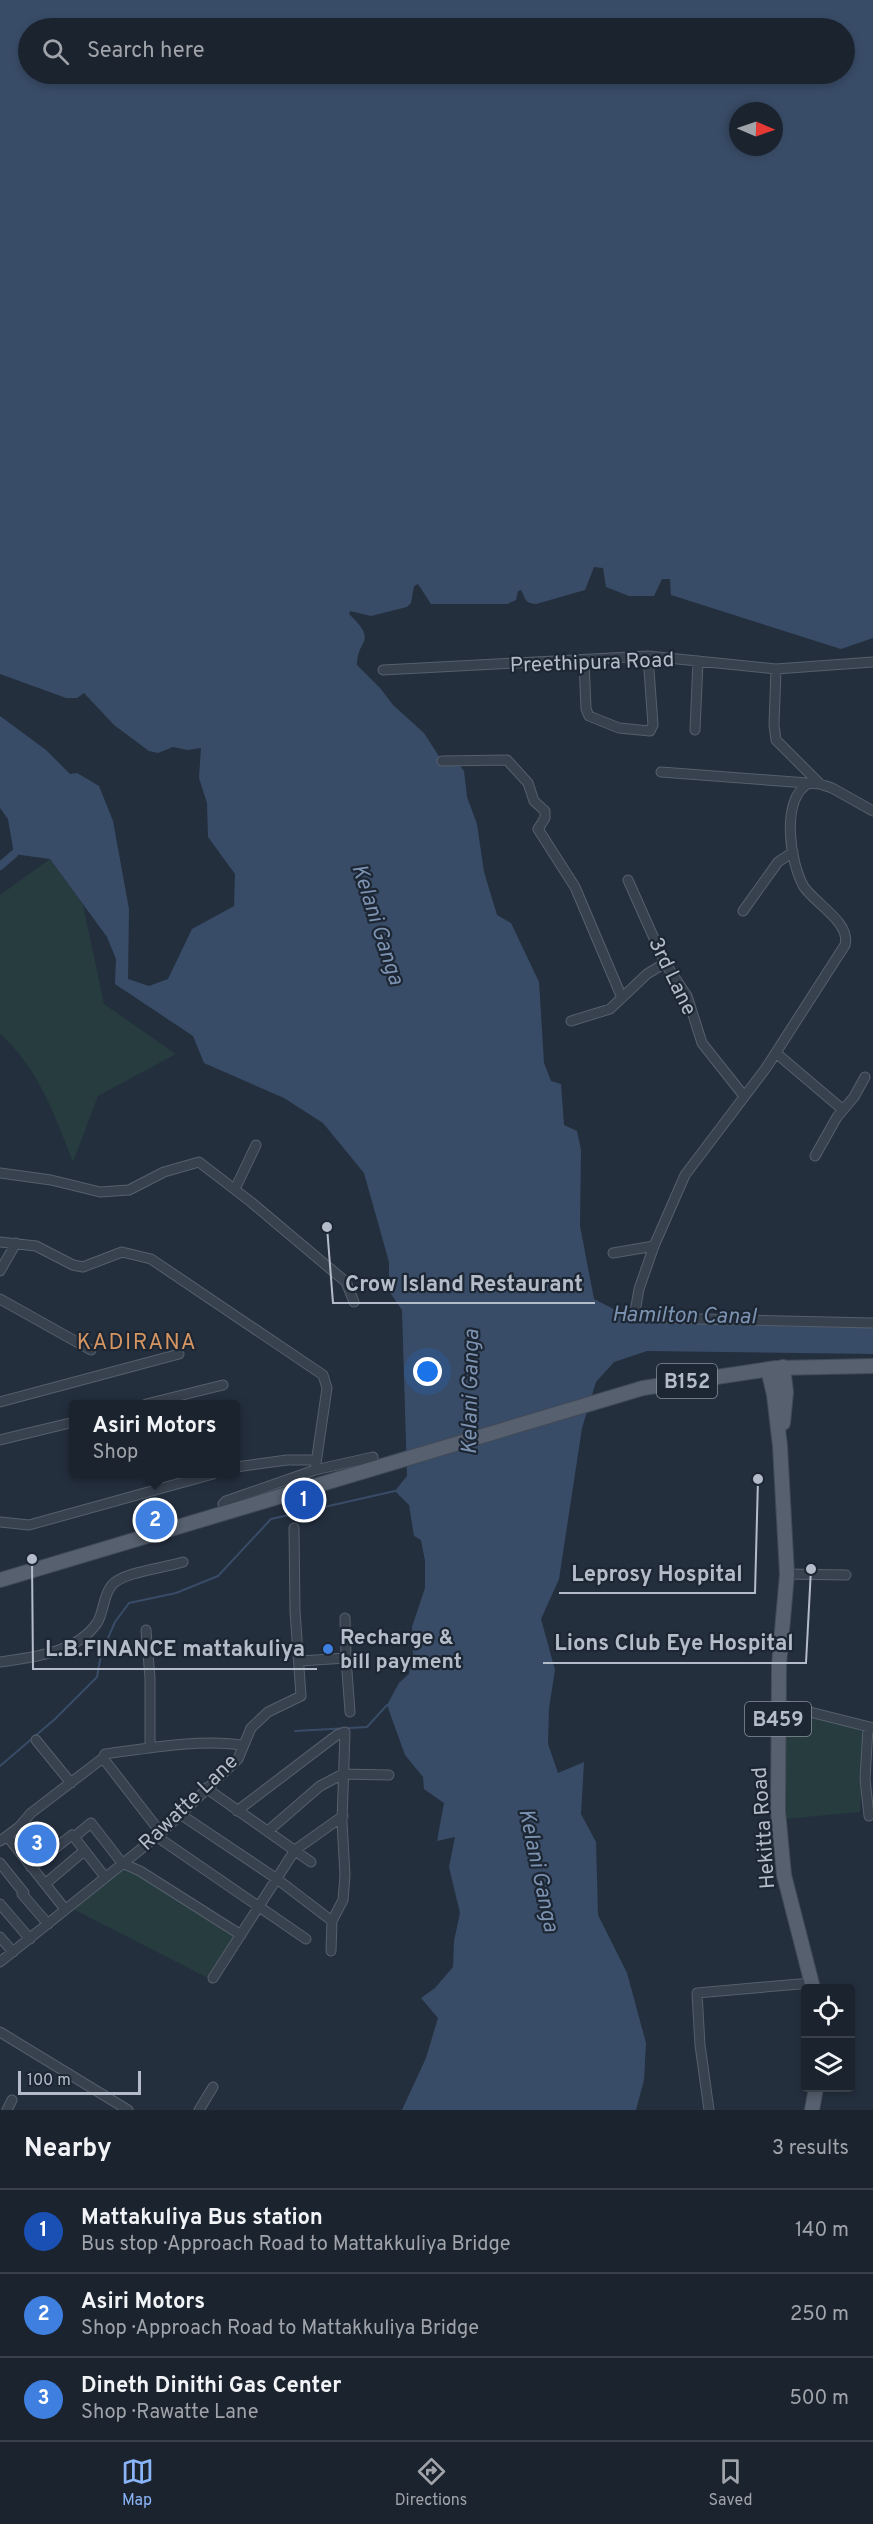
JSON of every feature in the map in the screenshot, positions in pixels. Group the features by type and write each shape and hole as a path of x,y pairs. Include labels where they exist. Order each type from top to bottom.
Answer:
{"main road":[{"name":"B152","path":"225,1512 392,1465 599,1400 662,1384 783,1367 873,1366"},
{"name":"Hekitta Road","path":"780,1446 786,1392 783,1367"},
{"name":"Hekitta Road","path":"768,1369 774,1395 780,1446 787,1574 778,1704 778,1811 784,1875 811,1984"},
{"path":"0,1580 225,1512"},
{"path":"812,2110 815,2092"}],"street":[{"name":"Preethipura Road","path":"383,670 648,656 776,669 873,662"},
{"path":"584,661 586,709 590,716 619,728 651,731 653,725 648,656"},
{"path":"695,730 698,661"},
{"path":"776,669 774,725 776,740 820,784"},
{"path":"442,761 507,760 528,783 531,798 545,811 545,818 538,829 576,887 622,998"},
{"path":"662,772 820,784 832,788 873,811"},
{"path":"809,783 797,793 792,809 793,852 804,886 844,929 846,941 776,1053 685,1175 654,1246 639,1288 635,1312 660,1318 873,1323"},
{"path":"743,911 778,862 793,852"},
{"name":"3rd Lane","path":"628,880 665,963 687,996 702,1043 744,1096"},
{"path":"571,1021 605,1012 665,963"},
{"path":"776,1053 842,1109"},
{"path":"815,1156 842,1109 854,1097 865,1077"},
{"path":"235,1189 256,1145"},
{"path":"0,1173 51,1180 100,1192 129,1190 164,1172 199,1162 235,1189 346,1282 354,1302"},
{"path":"0,1242 36,1246 73,1265 83,1267 122,1252 151,1259 323,1375 327,1388 315,1465"},
{"path":"0,1271 16,1243"},
{"path":"613,1253 654,1246"},
{"path":"0,1299 91,1350"},
{"path":"0,1402 179,1354"},
{"path":"162,1400 223,1385"},
{"path":"0,1440 69,1423"},
{"path":"225,1512 223,1504 226,1501 315,1465 373,1457"},
{"path":"240,1466 287,1460 315,1465"},
{"path":"0,1522 29,1526 196,1478"},
{"path":"242,1745 251,1728 268,1712 301,1695 295,1611 294,1528"},
{"path":"0,1662 24,1659 74,1646 98,1622 106,1595 113,1584 140,1572 159,1570 183,1562"},
{"path":"787,1574 846,1575"},
{"path":"345,1618 350,1712"},
{"path":"146,1630 150,1678 150,1748"},
{"path":"300,1661 346,1658"},
{"path":"778,1704 870,1728 865,1779 870,1816"},
{"path":"237,1811 337,1735 345,1732 342,1816 343,1900 332,1921 331,1951"},
{"path":"36,1740 71,1783"},
{"name":"Rawatte Lane","path":"0,1962 158,1835 238,1759 242,1745 228,1743 150,1748 105,1754 103,1758 31,1813 4,1839"},
{"path":"103,1758 158,1835 306,1939"},
{"path":"268,1832 320,1786 344,1774 389,1775"},
{"path":"206,1788 311,1862"},
{"path":"180,1814 277,1879 332,1921"},
{"path":"213,1978 295,1851 342,1816"},
{"path":"31,1867 91,1823 122,1863 140,1871 241,1935"},
{"path":"74,1837 105,1877"},
{"path":"4,1839 31,1867 65,1909"},
{"path":"45,1884 84,1851"},
{"path":"0,1863 24,1893 22,1894 48,1923"},
{"path":"0,1904 30,1939"},
{"path":"0,1937 13,1952"},
{"path":"709,2110 700,2045 697,1993 801,1987"},
{"path":"0,2032 128,2110"},
{"path":"199,2110 213,2087"},
{"path":"7,2110 12,2100"}],"green space":[{"path":"50,859 83,905 104,1004 176,1054 98,1096 73,1162 52,1110 35,1077 25,1061 0,1034 0,895"},
{"path":"783,1710 859,1730 864,1734 860,1812 785,1819"},
{"path":"125,1864 237,1936 210,1979 73,1909"}],"water":[{"name":"Kelani Ganga","path":"0,0 873,0 873,638 841,649 671,595 670,579 662,579 654,596 629,596 606,587 603,568 594,567 585,590 536,604 527,602 521,590 518,591 516,600 507,604 431,604 418,584 414,586 411,603 407,607 371,616 350,611 349,614 358,623 365,636 357,665 393,705 424,733 442,761 457,762 464,771 467,797 477,824 484,872 497,915 511,923 539,982 544,1063 551,1081 561,1084 564,1125 577,1131 581,1150 580,1226 594,1299 623,1314 649,1312 728,1325 873,1328 873,1354 647,1351 614,1362 596,1382 582,1428 559,1579 541,1619 555,1670 549,1708 548,1744 558,1773 584,1762 581,1814 596,1842 598,1915 627,1973 646,2043 644,2080 636,2110 402,2110 426,2058 438,2018 421,1998 435,1988 453,1967 454,1941 460,1913 449,1867 455,1837 437,1841 444,1803 424,1789 423,1777 405,1755 387,1705 399,1683 409,1674 413,1653 412,1627 425,1588 425,1561 421,1540 414,1536 409,1505 395,1491 407,1476 402,1310 389,1291 389,1262 364,1173 323,1123 284,1098 204,1063 193,1036 115,984 116,959 107,937 50,859 14,854 8,819 0,808 0,716 46,750 70,774 77,773 99,786 113,821 129,909 128,979 149,986 168,979 192,929 234,906 235,874 208,837 207,803 199,778 201,748 187,750 173,747 158,753 149,751 114,725 84,693 77,698 66,698 0,674"}],"waterway":[{"path":"0,866 14,854"},
{"path":"0,1766 55,1719 97,1677 101,1654 115,1622 129,1603 176,1593 218,1576 271,1519 395,1491"},
{"path":"295,1731 367,1727 387,1705"}],"place":[{"name":"Crow Island Restaurant","path":"327,1227"},
{"name":"Leprosy Hospital","path":"758,1479"},
{"name":"Mattakuliya Bus station","path":"304,1500"},
{"name":"Asiri Motors","path":"155,1520"},
{"name":"L.B.FINANCE mattakuliya","path":"32,1559"},
{"name":"Lions Club Eye Hospital","path":"811,1569"},
{"name":"Recharge & bill payment","path":"328,1649"},
{"name":"Dineth Dinithi Gas Center","path":"37,1844"}],"district":[{"name":"KADIRANA","path":"137,1341"}],"water label":[{"name":"Hamilton Canal","path":"684,1314"}]}
